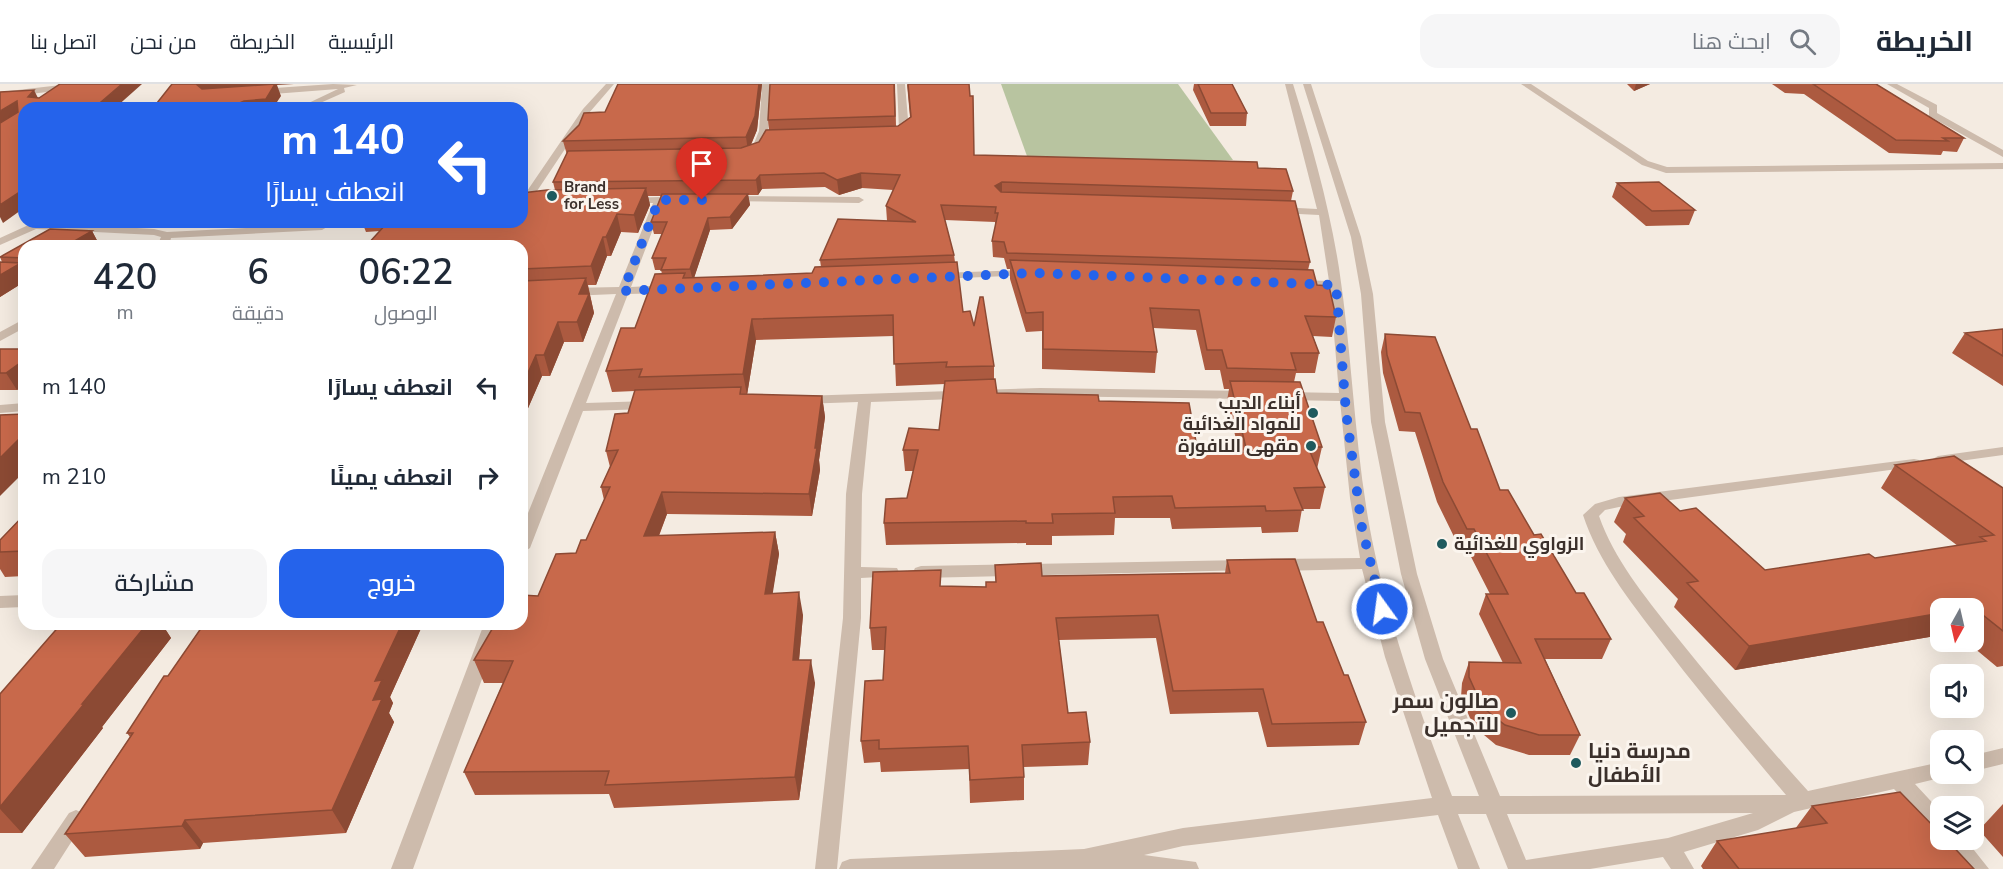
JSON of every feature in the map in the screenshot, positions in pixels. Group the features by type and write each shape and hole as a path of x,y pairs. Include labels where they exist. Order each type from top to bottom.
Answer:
{"street":[{"path":"553,203 534,202 529,199 559,161 586,111 610,84"},
{"path":"743,157 757,151 762,139 766,84"},
{"path":"885,137 899,135 904,131 901,84"},
{"path":"1289,84 1324,212 1336,285 1345,397 1362,528 1388,633 1427,763 1469,869"},
{"path":"1307,84 1356,237 1367,294 1378,422 1409,574 1434,659 1519,869"},
{"path":"1525,84 1645,163 1666,170 2003,166"},
{"path":"1891,84 1934,107 1932,114 2003,154"},
{"path":"252,93 354,85"},
{"path":"316,102 354,85"},
{"path":"0,95 73,86"},
{"path":"55,98 73,86"},
{"path":"762,139 773,139"},
{"path":"528,533 623,291 665,200 618,201"},
{"path":"717,200 859,200"},
{"path":"1264,210 1324,212"},
{"path":"0,242 30,228"},
{"path":"69,228 158,240"},
{"path":"176,240 311,228"},
{"path":"928,276 1045,273"},
{"path":"1288,283 1336,285"},
{"path":"558,293 681,289"},
{"path":"0,336 18,326"},
{"path":"785,401 1040,392 1345,397"},
{"path":"826,869 852,618 854,494 865,398"},
{"path":"577,407 658,405"},
{"path":"0,408 18,407"},
{"path":"1796,802 1651,616 1611,559 1591,524 1591,515 1600,507 1619,502 2003,452"},
{"path":"853,573 1371,563"},
{"path":"0,602 18,601"},
{"path":"402,869 491,630"},
{"path":"1984,760 2003,756"},
{"path":"1084,859 1183,837 1444,805 1494,807 1796,802 1930,772"},
{"path":"1898,779 1930,815"},
{"path":"42,869 88,800"},
{"path":"1529,869 1668,847 1751,824 1796,802"},
{"path":"1668,847 1683,869"},
{"path":"1961,850 1978,869"},
{"path":"850,869 1084,859 1188,869"}],"green space":[{"path":"1001,84 1178,84 1233,160 1032,170"}],"building":[{"path":"60,84 122,84 101,102 18,102 18,112 17,101 0,111 0,92 34,90 28,97 39,98"},
{"path":"172,84 196,84 202,89 275,84 266,99 242,102 158,102"},
{"path":"618,84 759,84 755,116 746,137 563,141 579,125 584,113 605,112"},
{"path":"770,84 894,84 895,116 768,120"},
{"path":"908,84 969,84 970,96 973,96 974,155 1257,162 1258,168 1286,169 1293,191 1002,182 995,186 1001,192 1295,201 1310,262 1007,253 1004,242 992,241 998,213 995,213 996,207 941,205 954,255 820,260 838,219 916,222 886,206 900,175 861,173 837,180 824,173 760,175 756,180 553,182 568,151 741,148 759,142 766,130 898,126 911,117"},
{"path":"1198,84 1232,84 1247,113 1211,113"},
{"path":"1813,84 1876,84 1964,138 1943,138 1948,141 1896,140"},
{"path":"18,112 18,193 0,205 0,123"},
{"path":"1659,182 1695,210 1652,211 1617,183"},
{"path":"646,188 634,215 617,214 606,237 603,237 591,266 528,269 528,240 372,240 382,228 528,228 528,192"},
{"path":"662,194 748,194 730,217 708,218 690,269 661,270 666,258 652,258 667,222 651,222"},
{"path":"50,229 92,231 76,240 30,240"},
{"path":"18,247 18,258 0,257"},
{"path":"1010,260 1313,270 1317,285 1329,286 1336,317 1305,316 1319,353 1291,353 1296,370 1227,368 1222,350 1207,350 1199,310 1150,308 1157,352 1043,349 1043,312 1026,313"},
{"path":"0,262 18,263 18,265 0,275"},
{"path":"957,262 963,312 970,311 974,326 980,297 983,297 994,366 946,367 947,362 894,364 893,315 752,319 743,374 639,377 642,369 606,371 621,328 635,328 655,274 685,273 683,278 747,276 812,273 815,267"},
{"path":"586,278 579,294 589,294 577,322 558,322 544,355 536,355 528,373 528,281"},
{"path":"2003,329 2003,356 1965,333"},
{"path":"1385,334 1435,337 1471,429 1477,429 1500,490 1508,490 1534,535 1541,534 1576,593 1584,593 1611,639 1535,639 1580,735 1539,735 1505,725 1486,710 1478,697 1469,677 1469,662 1521,663 1486,594 1508,594 1474,529 1467,529 1443,482 1420,413 1405,412 1387,355"},
{"path":"0,349 18,349 18,364 6,373 0,373"},
{"path":"995,379 997,393 1098,395 1099,401 1189,403 1198,453 1247,452 1230,381 1300,382 1322,447 1308,447 1325,487 1294,488 1303,510 1266,511 1265,506 1175,508 1172,496 1113,497 1115,513 1052,514 1053,523 1026,523 1026,521 884,523 886,499 907,498 918,450 903,450 909,428 939,430 945,381"},
{"path":"741,387 740,394 822,396 815,448 817,448 809,494 662,492 644,536 775,532 765,594 799,592 793,660 811,660 795,777 605,785 609,771 464,772 513,661 474,660 492,630 528,630 528,595 538,596 556,554 576,553 581,540 586,540 610,487 601,487 618,450 606,451 615,414 628,413 635,390"},
{"path":"18,414 18,440 0,458 0,415"},
{"path":"1954,456 2003,488 2003,631 1984,616 1984,598 1930,598 1930,615 1749,646 1687,583 1698,581 1634,518 1644,516 1625,498 1660,493 1680,511 1696,508 1765,570 1869,554 1875,558 1986,541 1980,537 1994,535 1895,465"},
{"path":"18,521 18,551 0,552 0,540"},
{"path":"1295,559 1317,622 1323,622 1344,675 1348,675 1366,722 1272,724 1263,689 1173,691 1158,615 1056,618 1068,713 1086,712 1090,742 1022,745 1024,777 970,780 968,746 879,749 879,740 861,741 865,681 883,680 886,627 870,628 873,572 941,570 940,586 986,587 986,582 996,582 995,565 1041,563 1042,576 1230,573 1227,560"},
{"path":"56,630 142,630 0,807 0,694"},
{"path":"200,630 399,630 375,681 382,680 373,700 382,699 332,810 185,820 182,826 65,834 133,733 127,733 164,676 168,676"},
{"path":"1900,792 1930,823 1930,850 1956,850 1974,869 1739,869 1717,841 1827,823 1812,806"}],"place":[{"name":"Brand for Less","path":"552,196"},
{"name":"أبناء الديب للمواد الغذائية","path":"1313,413"},
{"name":"مقهى النافورة","path":"1311,446"},
{"name":"الزواوي للغذائية","path":"1442,544"},
{"name":"صالون سمر للتجميل","path":"1511,713"},
{"name":"مدرسة دنيا الأطفال","path":"1576,763"}],"route":[{"path":"702,200 659,200 623,291 1034,273 1336,285 1346,412 1362,528 1382,609"}]}
